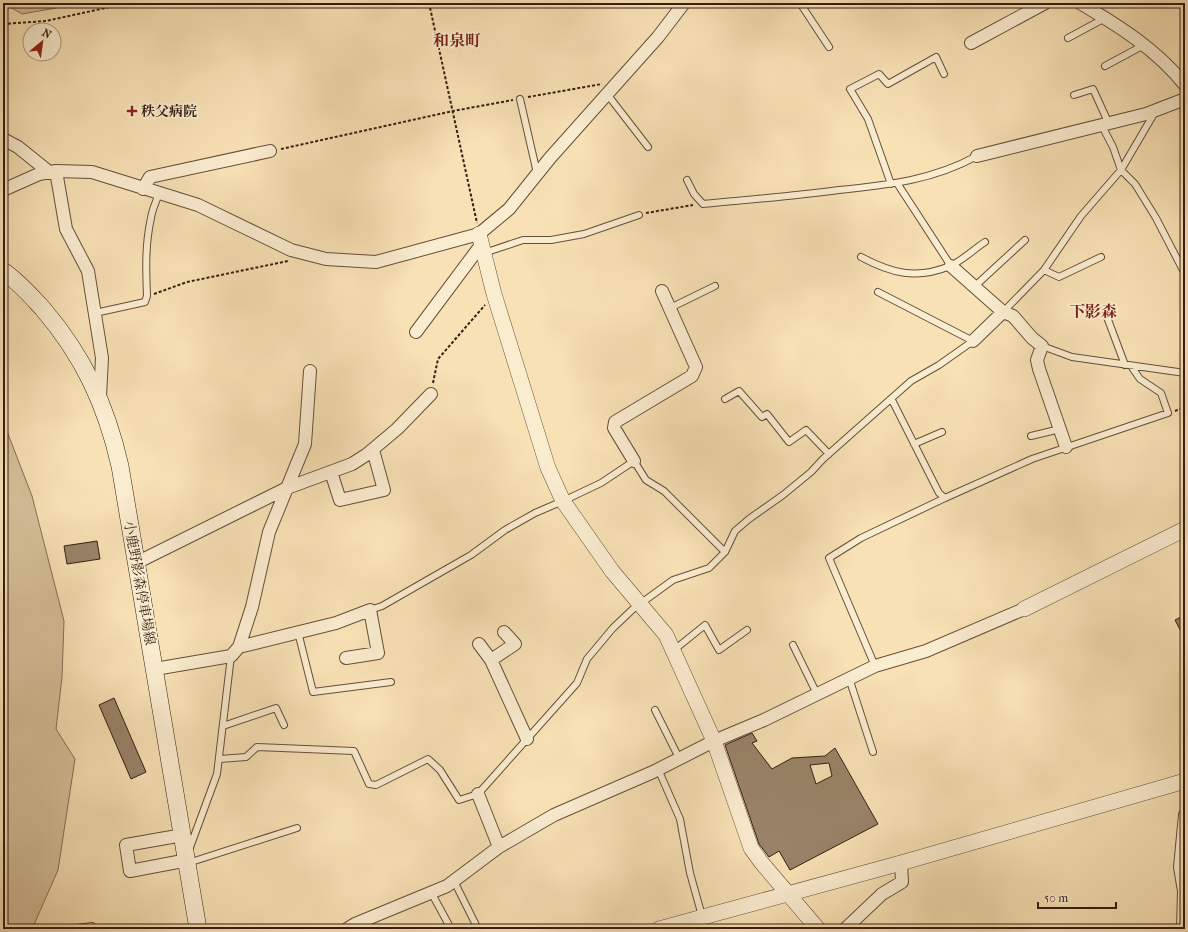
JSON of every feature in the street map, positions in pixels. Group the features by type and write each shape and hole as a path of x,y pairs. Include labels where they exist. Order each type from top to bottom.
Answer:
{"main road":[{"name":"小鹿野影森停車場線","path":"3,272 34,300 62,332 83,364 100,397 112,433 120,466 188,860 198,929"}],"street":[{"path":"416,332 481,244 550,158 658,37 684,3"},
{"path":"971,43 1045,3"},
{"path":"1080,3 1144,45 1185,85"},
{"path":"977,156 1106,125 1157,110 1185,99"},
{"path":"3,139 18,147 53,172 66,229 88,271 102,358 100,397"},
{"path":"143,189 150,176 270,151"},
{"path":"3,190 28,178 53,172 92,172 198,205 292,250 326,259 376,262 481,244"},
{"path":"481,244 494,294 544,454 564,502 612,571 666,635 714,741 751,848 818,929"},
{"path":"951,266 1003,312 1013,316 1032,338 1042,346 1037,360 1039,369 1066,447"},
{"path":"634,462 614,428 615,422 692,376 696,367 662,291"},
{"path":"973,341 1003,312"},
{"path":"155,669 231,656 240,647 252,607 269,532 305,444 310,371"},
{"path":"136,563 287,488 352,464 373,450 397,429 431,394"},
{"path":"332,472 340,500 384,490 373,450"},
{"path":"347,929 355,924 447,886 499,847 554,815 658,769 714,741 764,720 875,666 926,651 1024,609 1185,529"},
{"path":"240,647 336,623 370,610 378,653 346,658"},
{"path":"491,660 515,644 504,632"},
{"path":"479,644 491,660 526,739"},
{"path":"659,929 901,863 1185,781"},
{"path":"478,794 499,847"},
{"path":"1183,929 1184,896 1180,867 1185,815"},
{"path":"183,835 126,845 130,871 188,860"},
{"path":"845,929 882,894 902,882 901,863"}],"lane":[{"path":"800,3 829,47"},
{"path":"1068,38 1105,18"},
{"path":"1105,66 1144,45"},
{"path":"944,74 936,57 888,84 879,74 850,89 868,119 894,183 951,266"},
{"path":"1074,94 1093,88 1121,170 1135,184 1146,201 1185,274"},
{"path":"607,94 648,147"},
{"path":"520,99 537,175"},
{"path":"1003,312 1044,270 1080,216 1121,170 1157,110"},
{"path":"687,180 694,194 702,204 808,194 894,183 926,177 956,168 977,156"},
{"path":"95,313 145,302 147,296 145,255 151,216 159,192"},
{"path":"481,244 523,240 551,240 584,234 639,215"},
{"path":"974,287 1025,240"},
{"path":"861,257 885,269 902,273 924,274 951,266 986,242"},
{"path":"1044,270 1059,277 1101,257"},
{"path":"670,308 715,286"},
{"path":"220,759 246,757 257,747 354,751 369,784 376,785 428,759 440,770 459,800 478,794 576,683 587,659 598,644 640,604 673,580 709,568 725,552 735,531 811,472 829,454 892,400 911,381 939,365 973,341 878,292"},
{"path":"875,666 829,558 861,538 1032,459 1168,413 1161,393 1140,379 1128,365 1104,309"},
{"path":"1042,346 1072,357 1185,373"},
{"path":"725,399 739,391 762,417 768,414 789,442 806,430 829,454"},
{"path":"892,400 939,493 945,498"},
{"path":"1031,436 1060,429"},
{"path":"914,444 942,432"},
{"path":"370,610 382,606 471,555 505,530 535,512 564,502 601,483 634,462 646,480 664,491 725,552"},
{"path":"673,650 705,624 719,650 747,630"},
{"path":"298,632 313,692 391,682"},
{"path":"793,645 817,694"},
{"path":"188,860 217,774 220,759 231,656"},
{"path":"849,678 873,752"},
{"path":"223,726 276,708 284,725"},
{"path":"655,710 678,758"},
{"path":"658,769 680,819 690,873 702,917"},
{"path":"188,860 297,828"},
{"path":"454,880 478,929"},
{"path":"432,892 451,929"},
{"path":"69,929 92,926"}],"path":[{"path":"3,24 46,20 128,3"},
{"path":"429,3 481,244"},
{"path":"270,151 453,111 619,80"},
{"path":"639,215 702,204"},
{"path":"147,296 187,282 288,261 292,250"},
{"path":"431,394 438,360 494,294"}],"shaded area":[{"path":"3,3 84,3 22,14"},
{"path":"3,421 32,496 64,621 62,677 56,729 75,759 58,870 32,929 3,929"}],"building":[{"path":"97,541 100,559 67,564 64,546"},
{"path":"1185,615 1185,639 1175,620"},
{"path":"114,698 146,772 131,779 99,705"},
{"path":"752,733 757,741 752,743 772,769 792,758 825,756 835,748 878,824 790,870 779,851 769,857 759,844 725,745","holes":["829,763 832,776 816,784 810,765"]}],"place":[{"name":"秩父病院","path":"132,111"}],"district":[{"name":"和泉町","path":"457,40"},
{"name":"下影森","path":"1093,311"}]}
